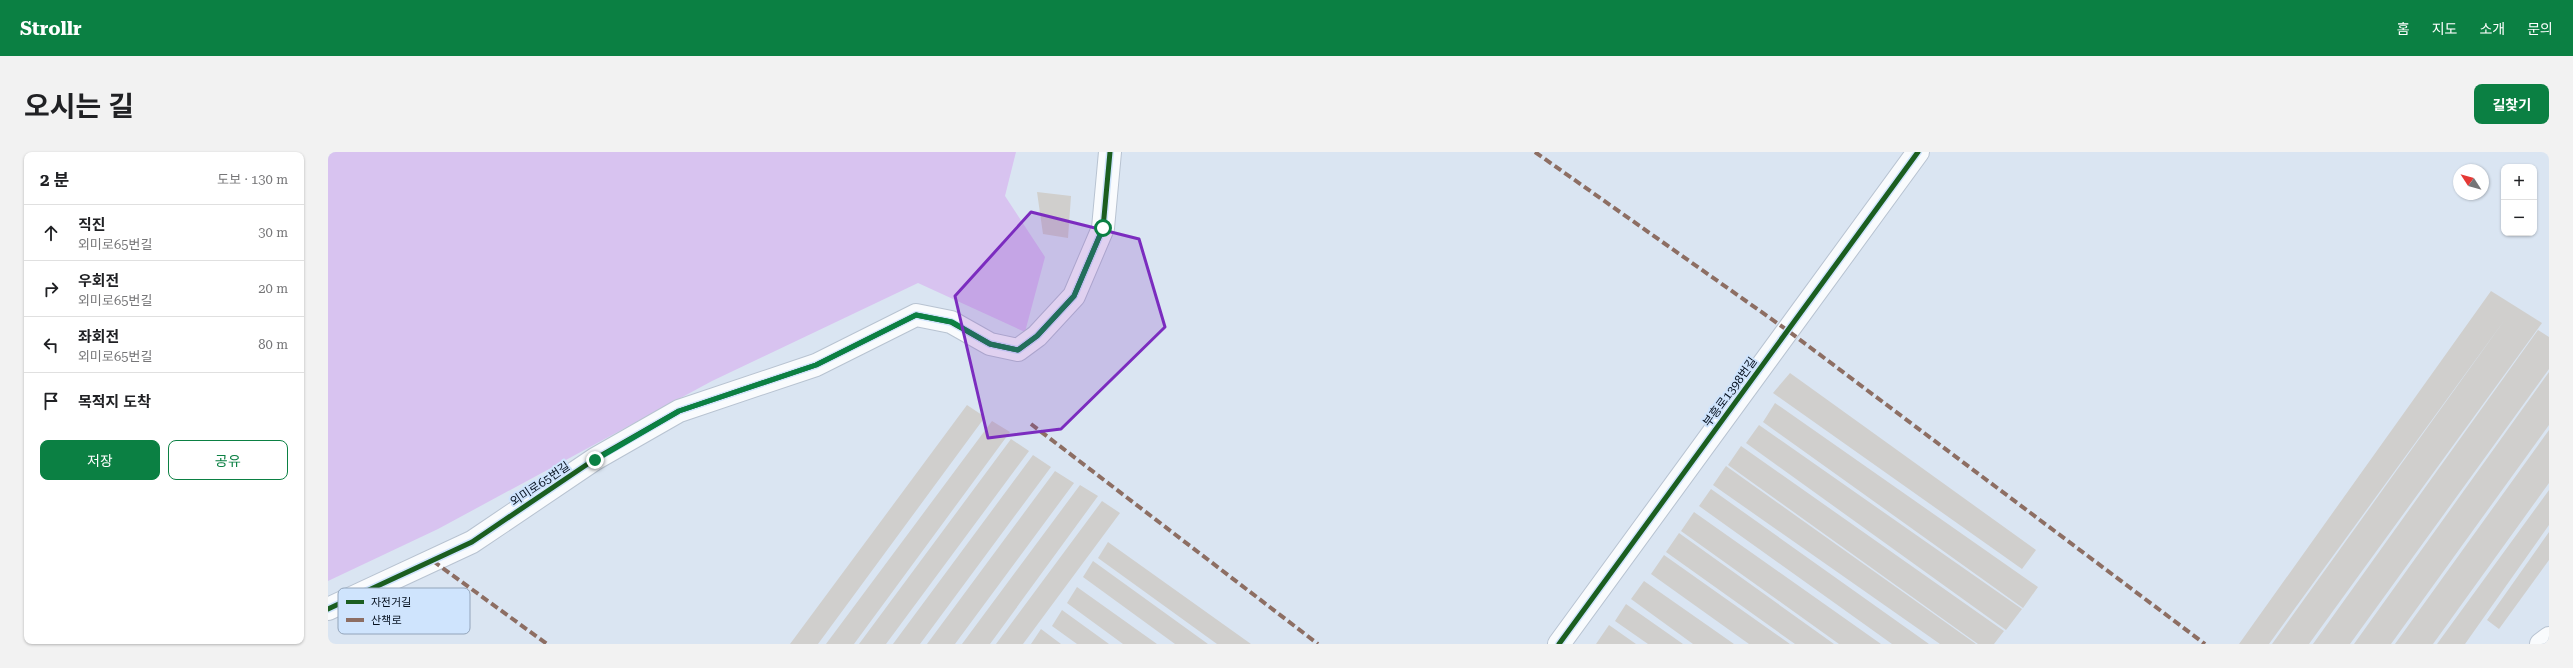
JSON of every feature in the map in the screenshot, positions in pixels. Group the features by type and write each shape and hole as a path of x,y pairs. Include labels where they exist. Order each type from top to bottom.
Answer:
{"street":[{"name":"외미로65번길","path":"372,588 472,542 595,460 679,411 816,365 916,315 952,322 990,344 1018,350 1037,336 1074,296 1103,228 1110,152"},
{"name":"부흥로1398번길","path":"1559,644 1918,152"},
{"name":"외미로65번길","path":"328,608 338,603"},
{"path":"2541,644 2549,638"}],"highlighted area":[{"path":"1031,212 1139,239 1165,327 1061,429 988,438 955,296"}],"shaded area":[{"path":"328,152 1016,152 1005,196 1045,257 1025,332 918,283 712,381 438,529 328,581"}],"building":[{"path":"1037,192 1071,196 1068,238 1043,234"},
{"path":"2491,291 2542,323 2309,644 2272,644 2506,318 2269,644 2239,644"},
{"path":"2538,330 2549,337 2549,369 2350,644 2313,644"},
{"path":"2549,372 2549,425 2391,644 2354,644"},
{"path":"1790,373 2036,550 2022,569 1773,393"},
{"path":"1775,403 2038,587 2023,608 1763,422"},
{"path":"967,405 985,417 818,644 790,644"},
{"path":"992,421 1010,432 854,644 826,644"},
{"path":"1759,425 2022,609 2006,630 1746,443"},
{"path":"2549,430 2549,483 2433,644 2395,644"},
{"path":"1011,439 1029,451 886,644 859,644"},
{"path":"1741,446 2004,631 1994,644 1978,644 1728,465"},
{"path":"1033,455 1051,467 920,644 893,644"},
{"path":"1726,466 1976,644 1940,644 1713,485"},
{"path":"1055,471 1074,483 955,644 927,644"},
{"path":"1080,485 1098,496 990,644 962,644"},
{"path":"1711,489 1929,644 1892,644 1699,506"},
{"path":"2549,490 2549,525 2465,644 2437,644"},
{"path":"1102,501 1120,513 1023,644 996,644"},
{"path":"1694,512 1881,644 1839,644 1681,531"},
{"path":"2549,532 2549,560 2499,629 2487,620"},
{"path":"1679,533 1834,644 1795,644 1666,552"},
{"path":"1108,542 1251,644 1217,644 1098,558"},
{"path":"1664,555 1790,644 1749,644 1651,574"},
{"path":"1093,561 1208,644 1175,644 1083,577"},
{"path":"1644,581 1734,644 1693,644 1631,599"},
{"path":"1077,587 1157,644 1123,644 1067,603"},
{"path":"1626,604 1683,644 1648,644 1615,621"},
{"path":"1062,610 1109,644 1077,644 1052,626"},
{"path":"1609,625 1636,644 1596,644"},
{"path":"1041,629 1061,644 1031,644"}],"marked path":[{"path":"1535,152 1787,330 2205,644"},
{"path":"1031,424 1318,644"},
{"path":"433,561 547,644"}],"cycle path":[{"path":"373,588 472,542 595,459 679,411 816,365 916,315 951,322 990,344 1018,350 1037,336 1074,296 1103,228 1110,152"},
{"path":"1559,644 1918,152"},
{"path":"328,609 338,604"}],"route":[{"path":"595,460 679,411 816,365 916,315 952,322 990,344 1018,350 1037,336 1074,296 1103,228"}]}
